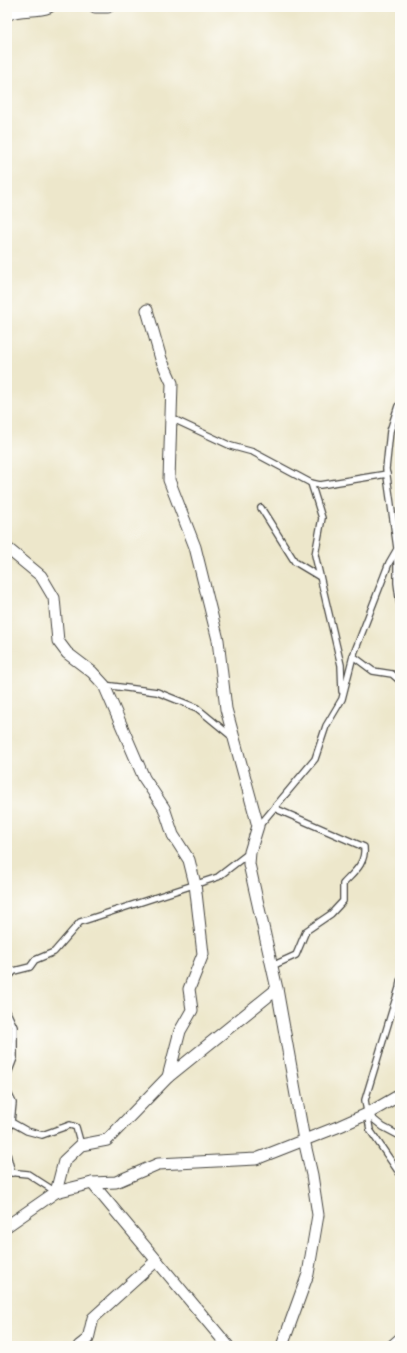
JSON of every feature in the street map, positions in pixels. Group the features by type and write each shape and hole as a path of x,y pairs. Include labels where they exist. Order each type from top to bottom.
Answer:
{"street":[{"path":"7,15 20,10 33,11 49,7"},
{"path":"95,7 108,7"},
{"path":"147,310 161,360 172,383 169,480 195,547 218,640 226,709 258,826 250,852 249,864 277,989 304,1140 312,1175 318,1215 308,1274 282,1346"},
{"path":"7,548 41,576 54,598 58,641 66,653 92,672 104,685 144,778 164,808 173,835 188,860 195,884 204,954 189,989 192,1010 180,1031 168,1077"},
{"path":"56,1192 64,1161 81,1145 107,1140 168,1077 277,989"},
{"path":"7,1226 56,1192 92,1183 116,1182 158,1164 256,1159 367,1114 400,1095"},
{"path":"92,1183 228,1346"},
{"path":"78,1346 91,1342 93,1318 156,1261"},
{"path":"392,1346 400,1339"}],"lane":[{"path":"399,407 390,431 386,469 398,546 397,583 400,605"},
{"path":"171,418 231,446 253,452 311,483 320,485 387,474"},
{"path":"311,483 322,518 315,555 341,665 342,699"},
{"path":"261,508 295,562 320,577"},
{"path":"258,826 315,759 326,726 342,699 353,656 389,563 398,546"},
{"path":"353,656 373,671 392,674 400,681"},
{"path":"104,685 157,692 197,708 234,739"},
{"path":"272,966 296,954 306,932 331,914 343,901 342,884 361,865 364,853 364,847 274,808"},
{"path":"7,972 30,967 35,960 54,952 80,922 218,876 250,852"},
{"path":"7,979 14,971"},
{"path":"400,981 365,1100 370,1130 400,1174"},
{"path":"7,1012 14,1027 14,1058 7,1076"},
{"path":"7,1091 13,1104 7,1135"},
{"path":"367,1114 383,1127 400,1136"},
{"path":"9,1122 27,1131 42,1135 70,1125 76,1127 81,1145"},
{"path":"7,1154 9,1173 28,1174 56,1192"}]}
